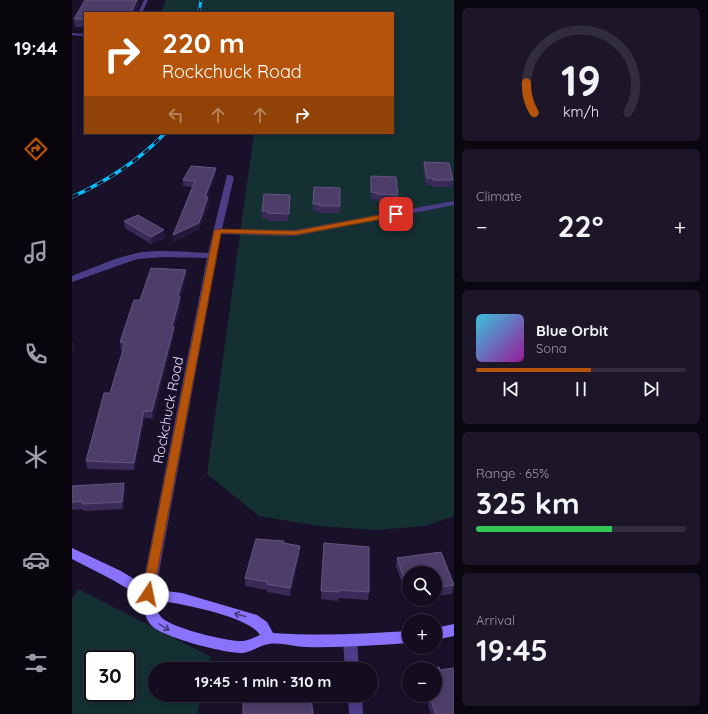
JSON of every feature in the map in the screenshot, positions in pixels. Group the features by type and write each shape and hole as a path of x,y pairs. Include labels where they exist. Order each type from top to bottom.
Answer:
{"street":[{"name":"Rockchuck Road","path":"148,594 212,256 230,177"},
{"path":"218,231 295,233 454,203"},
{"path":"72,279 120,260 137,256 167,254 212,256"},
{"path":"72,553 116,575 148,594 182,598 252,619 262,626 269,638"},
{"path":"148,594 150,612 157,622 167,629 226,646 244,647 269,638 304,641 350,641 402,637"},
{"path":"442,633 454,630"},
{"path":"350,641 352,662"},
{"path":"355,702 356,714"}],"lane":[{"path":"140,12 146,0"},
{"path":"72,34 84,35"}],"green space":[{"path":"166,0 454,0 454,516 425,526 376,530 318,526 259,516 207,474 254,134 394,134 394,12 161,12"},
{"path":"78,589 211,657 210,662 148,662 148,702 200,702 197,714 72,714 72,599"}],"building":[{"path":"85,0 137,0 131,12 84,12 84,19 74,19"},
{"path":"424,162 449,163 453,180 433,180 432,178 427,178"},
{"path":"191,166 216,168 205,197 208,197 199,223 173,235 195,181 183,180"},
{"path":"371,176 396,177 398,195 377,194 371,192"},
{"path":"314,187 340,188 340,206 319,206 320,204 313,204"},
{"path":"264,194 290,195 289,214 268,213 268,211 262,211"},
{"path":"138,215 164,230 151,237 124,221"},
{"path":"151,268 186,270 178,296 180,297 172,327 174,327 152,411 144,411 134,463 86,461 104,393 110,393 125,343 120,342 134,300 140,300"},
{"path":"124,483 122,502 82,504 82,501 72,502 72,486"},
{"path":"256,539 284,541 284,543 300,546 290,588 245,578"},
{"path":"324,543 369,547 369,592 339,590 339,592 321,591"},
{"path":"441,552 454,585 442,587 442,566 402,566 402,572 397,558"},
{"path":"454,668 454,714 436,714 432,702 442,702 442,670"},
{"path":"243,702 312,702 313,714 243,714"}],"railway":[{"path":"199,12 201,0"},
{"path":"72,197 122,170 144,153 164,134"}],"route":[{"path":"148,594 218,231 295,233 396,214"}]}
